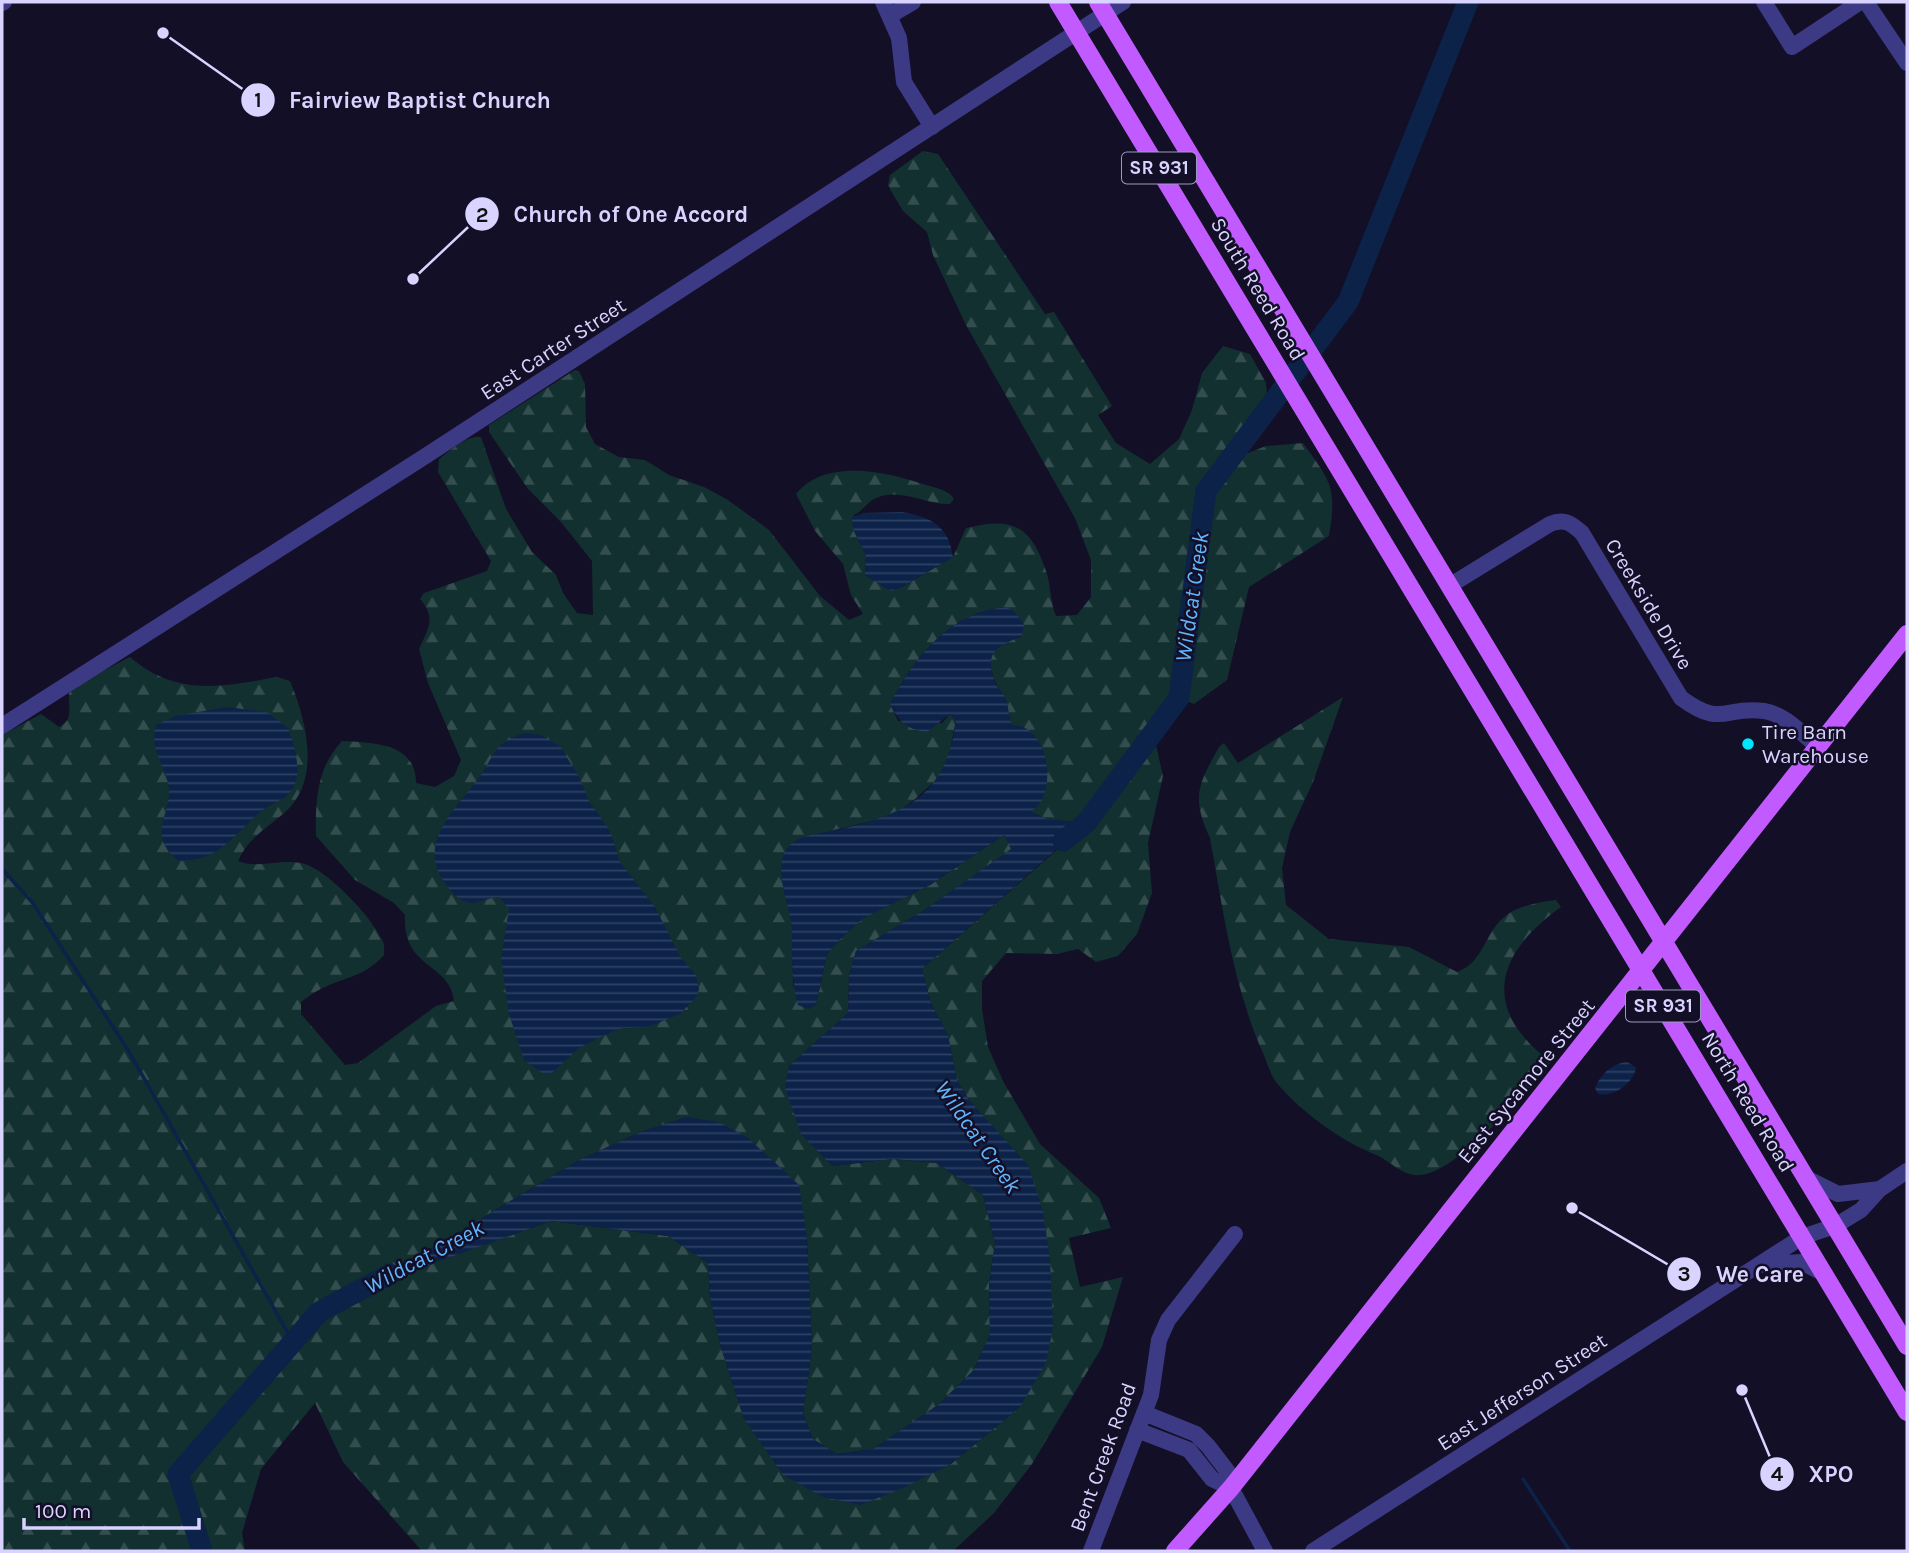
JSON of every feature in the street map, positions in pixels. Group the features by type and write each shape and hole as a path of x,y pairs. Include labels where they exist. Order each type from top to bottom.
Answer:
{"main road":[{"name":"South Reed Road","path":"1058,2 1419,601"},
{"name":"South Reed Road","path":"1102,8 1449,586"},
{"name":"North Reed Road","path":"1449,586 1907,1346"},
{"name":"North Reed Road","path":"1419,601 1907,1412"},
{"name":"East Sycamore Street","path":"1175,1551 1231,1488 1643,971 1907,634"}],"street":[{"path":"913,2 887,8 899,38 904,82 932,127"},
{"name":"East Carter Street","path":"2,726 424,457 932,127 1076,32 1102,8 1124,2"},
{"path":"1763,2 1792,47 1860,2"},
{"path":"1866,2 1907,63"},
{"name":"Creekside Drive","path":"1449,586 1550,524 1558,521 1571,522 1582,533 1681,698 1699,712 1710,715 1721,716 1755,710 1776,714 1818,747"},
{"name":"East Jefferson Street","path":"1313,1551 1802,1237 1835,1226 1861,1210 1880,1189 1907,1171"},
{"name":"East Jefferson Street","path":"1806,1178 1838,1194 1880,1189"},
{"name":"Bent Creek Road","path":"1091,1551 1151,1395 1159,1340 1168,1320 1235,1234"},
{"name":"East Jefferson Street","path":"1754,1267 1790,1261 1801,1262 1825,1274"},
{"path":"1144,1413 1196,1434 1223,1465 1231,1488 1265,1551"},
{"path":"1138,1430 1189,1450 1212,1479 1231,1488"}],"green space":[{"path":"923,151 938,154 1045,314 1054,312 1112,406 1098,415 1116,443 1150,464 1179,439 1192,410 1202,373 1223,346 1250,354 1266,383 1268,409 1230,460 1266,446 1303,443 1326,477 1332,495 1329,536 1249,587 1227,680 1194,704 1179,698 1153,732 1163,776 1148,843 1152,893 1137,934 1118,956 1096,962 1078,949 1057,954 1006,953 982,981 982,1009 988,1047 1004,1083 1040,1144 1099,1198 1111,1228 1069,1238 1080,1287 1123,1277 1102,1347 1032,1464 994,1513 953,1551 422,1551 343,1462 315,1403 261,1469 242,1533 245,1551 2,1551 2,735 41,714 59,727 64,724 68,717 69,693 91,677 130,657 147,670 182,684 218,686 277,677 290,681 306,733 307,769 303,785 295,801 252,840 238,861 253,864 293,862 311,867 347,894 377,930 383,942 384,955 377,962 356,975 322,988 301,1002 301,1014 345,1065 358,1063 436,1006 454,1001 451,988 444,979 418,956 411,946 406,933 405,915 394,903 355,880 316,836 319,785 327,762 342,741 390,747 409,759 416,783 435,787 454,776 461,760 428,683 419,649 429,623 428,611 420,599 424,593 487,571 491,561 438,472 439,459 464,441 481,437 506,509 532,552 556,575 563,593 577,613 593,615 592,561 561,522 528,489 489,432 489,425 575,370 579,371 585,384 586,427 595,444 619,457 645,460 669,475 704,487 728,500 769,530 820,596 849,620 863,614 851,595 843,564 815,531 796,494 809,482 840,471 876,472 911,480 949,493 954,499 950,504 941,504 904,495 885,495 873,499 854,515 853,529 866,555 865,575 891,591 953,557 966,528 996,523 1018,528 1035,545 1047,574 1056,616 1077,615 1091,597 1091,560 1075,518 966,325 933,255 927,232 903,211 888,185 890,175","holes":["1007,607 1022,636 997,647 993,652 991,666 1005,698 1031,812 1047,819 1086,824 922,969 931,1003 948,1036 957,1080 969,1100 996,1132 1020,1407 951,1464 860,1505 744,1419 720,1344 710,1297 708,1263 668,1236 551,1221 372,1284 579,1160 641,1132 687,1117 807,1238 812,1347 803,1414 813,1439 837,1454 873,1449 938,1405 973,1371 990,1334 989,1284 995,1243 983,1195 937,1163 893,1159 832,1166 789,1066 848,1013 849,976 856,951 926,909 1012,849 1004,835 930,885 863,918 827,954 816,1005 793,986 792,927 782,860 834,830 892,816 937,779 948,760 956,720 950,714 942,723 898,721 890,704 911,670 936,639 968,617"]},
{"path":"1343,697 1313,782 1290,832 1282,868 1286,905 1329,939 1409,947 1457,972 1472,962 1497,925 1514,910 1556,900 1561,907 1522,944 1510,963 1505,982 1506,1002 1513,1022 1528,1042 1551,1062 1509,1110 1472,1146 1436,1170 1421,1175 1402,1171 1335,1133 1308,1114 1274,1079 1236,975 1210,838 1200,812 1202,782 1219,747 1224,743 1238,763"}],"water":[{"path":"902,512 930,520 943,530 953,557 891,591 865,575 866,555 853,529 852,517 864,513"},
{"path":"1007,607 1016,613 1024,625 1022,636 994,652 991,665 996,684 1006,700 1012,725 1023,727 1032,733 1044,753 1047,765 1046,789 1041,802 1031,812 1047,819 1086,823 922,969 931,1003 948,1036 957,1080 969,1100 1028,1165 1043,1211 1050,1260 1053,1327 1046,1363 1020,1407 951,1464 901,1489 860,1505 823,1497 783,1475 744,1419 720,1344 710,1297 708,1263 668,1236 551,1221 367,1287 579,1160 641,1132 687,1117 719,1122 747,1137 799,1185 807,1238 812,1347 803,1414 813,1439 837,1454 873,1449 938,1405 973,1371 990,1334 989,1284 995,1243 983,1195 937,1163 893,1159 832,1166 801,1134 785,1088 789,1066 848,1013 849,976 856,951 926,909 1011,849 1004,835 930,885 864,918 827,954 816,1005 809,1009 798,1005 796,995 792,968 791,921 781,866 788,847 797,840 880,818 917,799 931,786 951,747 956,720 950,714 927,732 920,731 904,724 890,704 911,670 936,639 968,617"},
{"path":"227,707 267,712 288,728 296,757 296,780 288,794 253,818 227,844 206,856 178,861 163,840 163,822 169,794 166,775 155,748 156,725 175,716"},
{"path":"526,733 541,735 560,746 579,777 589,801 610,831 620,862 655,907 681,958 696,975 699,989 697,996 680,1014 648,1027 623,1028 611,1032 579,1048 552,1073 542,1073 524,1060 509,1014 501,959 509,909 499,897 472,903 457,897 444,882 437,867 435,853 442,827 496,750 507,740"},
{"path":"1627,1062 1636,1067 1632,1078 1622,1088 1610,1094 1598,1094 1595,1088 1600,1078 1611,1067"}],"waterway":[{"name":"Wildcat Creek","path":"1063,841 1086,823 1179,698 1206,491 1348,302 1468,2"},
{"path":"2,869 32,902 128,1050 293,1342"},
{"name":"Wildcat Creek","path":"202,1551 178,1474 319,1312 390,1274"},
{"path":"1523,1479 1570,1551"}],"place":[{"name":"Fairview Baptist Church","path":"163,33"},
{"name":"Church of One Accord","path":"413,279"},
{"name":"Tire Barn Warehouse","path":"1748,744"},
{"name":"We Care","path":"1572,1208"},
{"name":"XPO","path":"1742,1390"}]}
